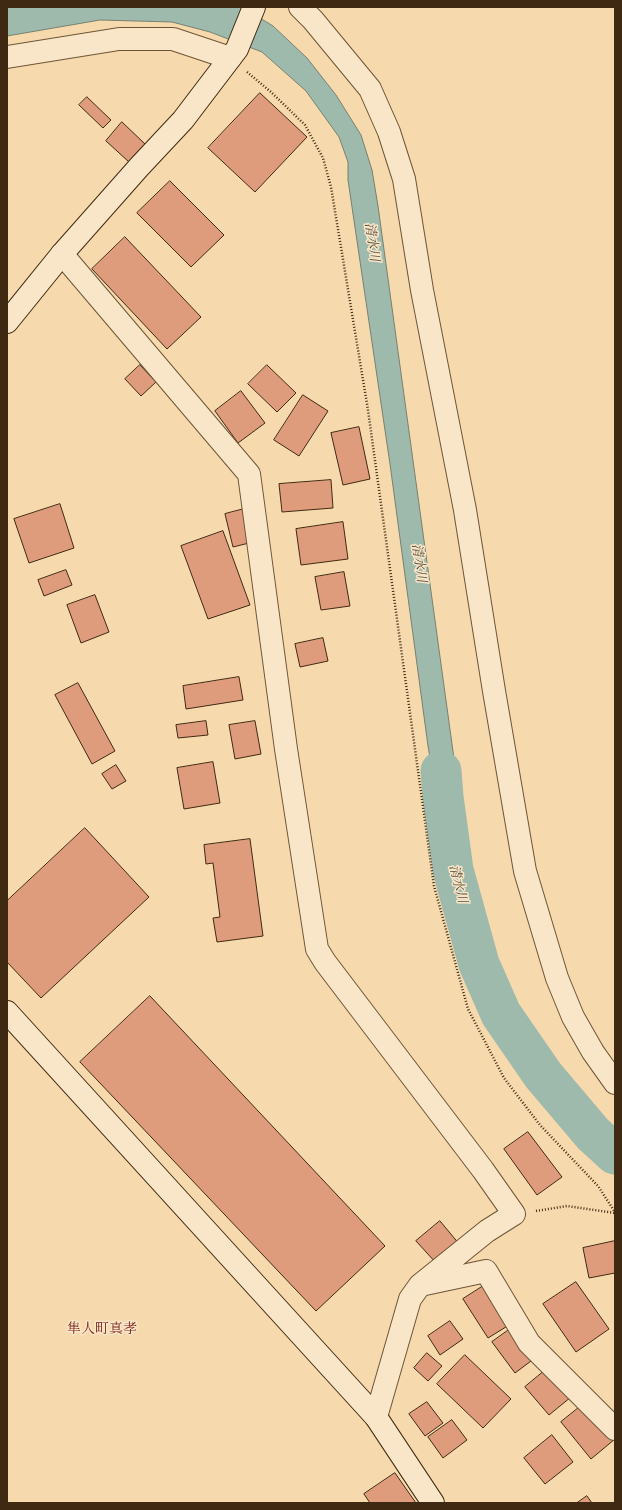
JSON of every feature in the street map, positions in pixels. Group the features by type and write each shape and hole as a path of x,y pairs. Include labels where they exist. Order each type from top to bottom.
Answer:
{"street":[{"path":"7,322 62,254 183,120 233,53 254,7"},
{"path":"300,7 313,20 370,89 389,132 404,179 422,290 465,510 494,691 526,871 558,978 573,1017 593,1052 615,1083"},
{"path":"7,57 119,39 173,39 233,53"},
{"path":"62,254 248,474 286,749 317,949 325,962 483,1170 514,1214 487,1231 420,1285 410,1299 376,1417"},
{"path":"7,1012 376,1417 433,1503"},
{"path":"420,1285 486,1270 529,1343 615,1428"}],"path":[{"path":"233,53 305,125 323,158 331,187 368,410 434,886 468,1009 504,1078 540,1125 598,1186 615,1212"},
{"path":"514,1214 567,1206 615,1212"}],"water":[{"path":"7,7 242,7 273,26 307,58 336,95 361,135 372,170 378,206 459,795 448,828 442,828 428,746 390,464 348,180 348,162 339,137 306,91 262,52 210,32 172,22 100,20 7,36"}],"building":[{"path":"260,93 307,137 255,192 208,148"},
{"path":"87,97 111,120 103,128 79,105"},
{"path":"122,122 145,144 129,162 106,141"},
{"path":"170,181 224,235 191,267 137,213"},
{"path":"125,237 201,317 167,349 92,269"},
{"path":"140,365 156,382 141,396 125,379"},
{"path":"267,365 296,393 277,412 248,384"},
{"path":"241,391 265,423 238,443 215,411"},
{"path":"303,395 328,411 299,456 274,440"},
{"path":"359,427 370,479 343,485 331,433"},
{"path":"331,480 333,508 282,512 279,484"},
{"path":"60,504 74,548 29,563 14,519"},
{"path":"244,509 253,542 233,547 225,514"},
{"path":"343,522 348,559 301,565 296,529"},
{"path":"223,531 250,605 208,619 181,546"},
{"path":"66,570 72,585 44,596 38,580"},
{"path":"344,572 350,606 321,610 315,577"},
{"path":"95,595 109,632 81,643 67,605"},
{"path":"323,638 328,661 300,667 295,644"},
{"path":"239,677 243,700 186,709 183,686"},
{"path":"78,683 115,751 92,764 55,695"},
{"path":"206,721 208,735 178,738 176,725"},
{"path":"255,721 261,754 235,759 229,725"},
{"path":"213,762 220,803 184,809 177,768"},
{"path":"116,765 126,781 112,789 102,774"},
{"path":"85,828 149,897 41,998 7,962 7,901"},
{"path":"250,839 263,936 217,942 213,918 220,917 213,863 206,864 204,845"},
{"path":"150,996 385,1246 316,1311 80,1062"},
{"path":"528,1132 562,1177 537,1195 504,1149"},
{"path":"440,1221 460,1245 437,1264 416,1241"},
{"path":"615,1241 615,1273 589,1278 583,1248"},
{"path":"576,1282 609,1329 576,1352 543,1304"},
{"path":"488,1283 514,1322 488,1338 463,1299"},
{"path":"450,1321 463,1339 440,1355 428,1336"},
{"path":"513,1327 535,1358 515,1373 492,1342"},
{"path":"427,1353 442,1366 428,1381 414,1368"},
{"path":"465,1355 511,1399 483,1428 437,1384"},
{"path":"548,1368 571,1397 549,1415 525,1387"},
{"path":"427,1402 443,1423 425,1436 409,1414"},
{"path":"586,1402 615,1439 591,1459 561,1422"},
{"path":"452,1420 467,1440 443,1458 428,1437"},
{"path":"552,1435 573,1462 545,1484 524,1458"},
{"path":"395,1473 416,1503 370,1503 364,1494"},
{"path":"587,1496 592,1503 577,1503"}],"waterway":[{"name":"清水川","path":"441,771 453,870 479,964 501,1014 543,1075 593,1134 615,1154"}],"district":[{"name":"隼人町真孝","path":"102,1329"}]}
